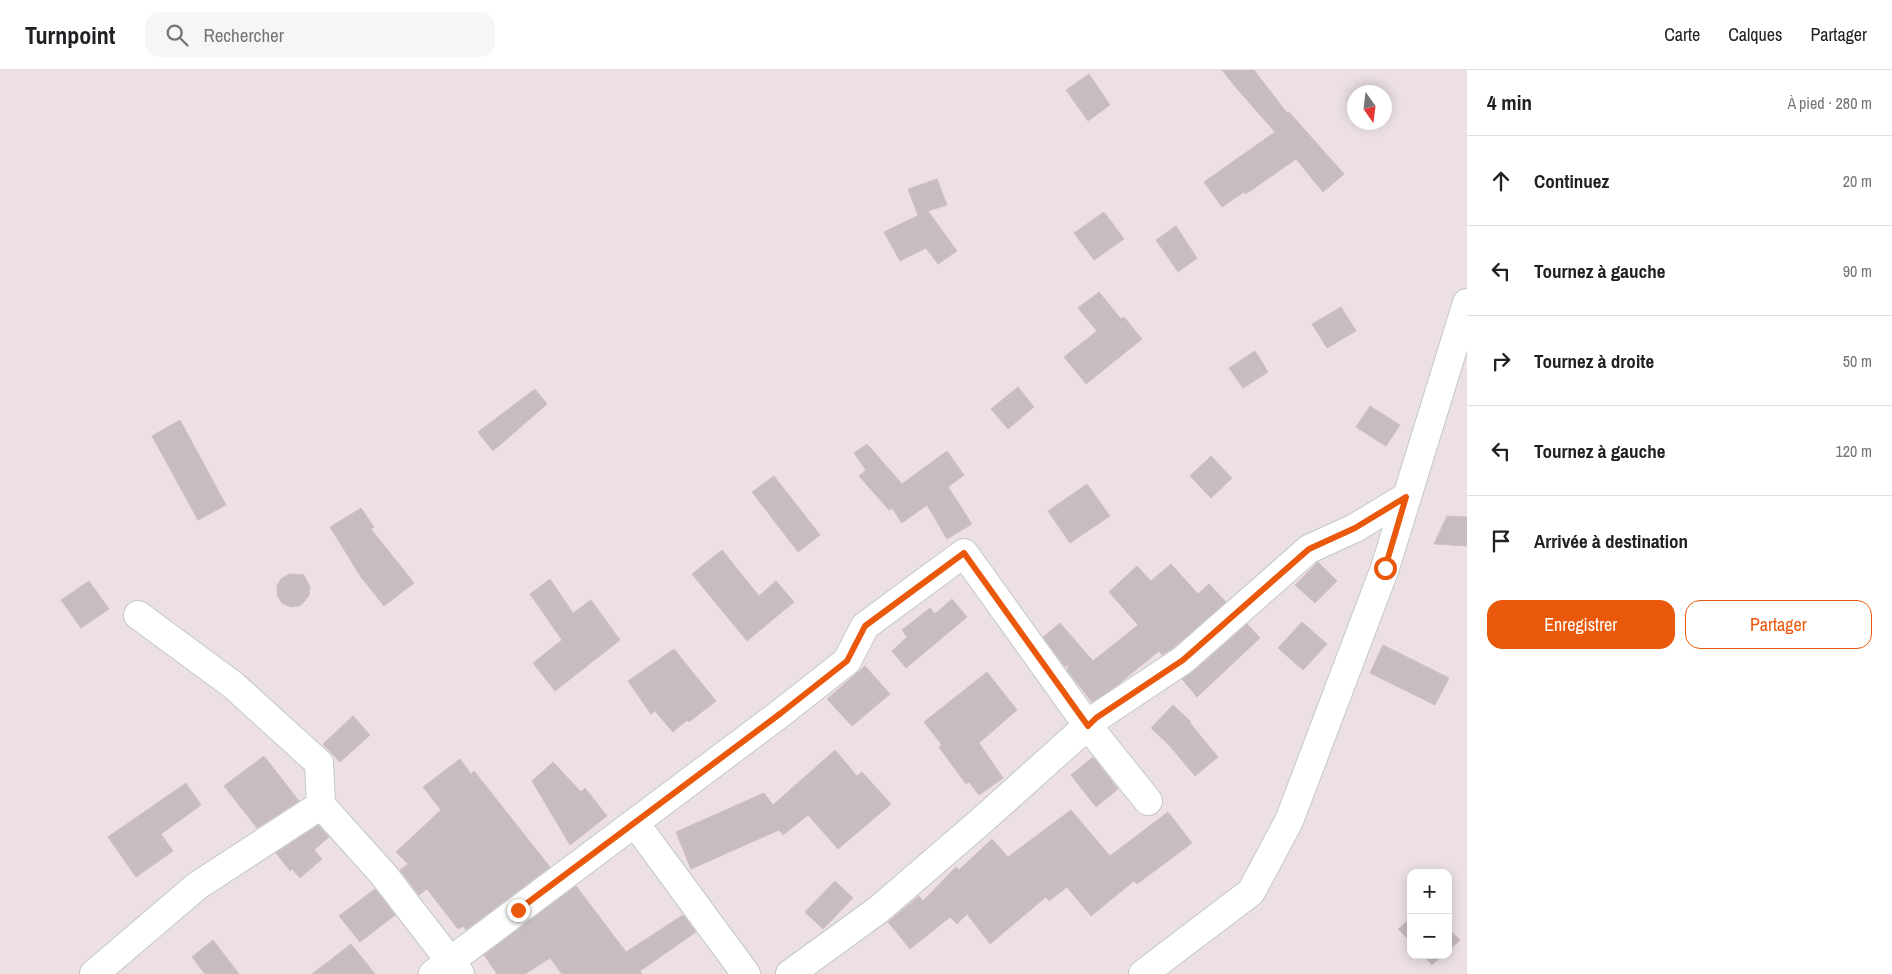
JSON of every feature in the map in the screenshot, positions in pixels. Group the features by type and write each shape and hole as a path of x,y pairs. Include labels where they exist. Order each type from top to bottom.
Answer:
{"street":[{"path":"1156,970 1250,892 1289,821 1385,568 1467,303"},
{"path":"790,974 878,910 1096,718 1183,660 1309,549 1355,528 1406,497"},
{"path":"138,615 233,685 319,763 321,805 383,874 448,970 635,822 847,661 865,626 964,553 1088,726 1148,801"},
{"path":"94,974 197,886 321,805"},
{"path":"635,822 746,974"}],"building":[{"path":"1222,70 1254,70 1287,113 1289,112 1344,174 1323,192 1296,159 1246,194 1244,192 1222,207 1204,182 1275,132"},
{"path":"1089,74 1110,105 1088,121 1066,90"},
{"path":"937,179 947,205 928,211 957,251 938,264 926,248 900,261 884,232 921,214 918,215 908,189"},
{"path":"1104,212 1124,239 1094,260 1074,233"},
{"path":"1176,226 1197,258 1178,272 1156,240"},
{"path":"1099,292 1121,319 1124,317 1142,339 1086,384 1064,357 1097,331 1078,308"},
{"path":"1341,307 1356,331 1327,348 1312,324"},
{"path":"1255,351 1268,372 1243,388 1229,368"},
{"path":"1018,387 1034,407 1008,429 991,409"},
{"path":"535,389 547,404 493,451 478,432"},
{"path":"1370,406 1400,425 1386,446 1356,427"},
{"path":"180,420 226,505 198,520 152,436"},
{"path":"867,444 902,484 947,451 964,475 948,487 972,524 947,539 927,505 902,523 892,508 889,510 859,476 866,470 854,453"},
{"path":"1211,456 1232,478 1211,498 1190,476"},
{"path":"774,476 820,535 798,552 752,492"},
{"path":"1087,484 1110,516 1070,543 1048,511"},
{"path":"361,508 374,527 371,529 414,583 384,606 361,577 330,527"},
{"path":"1447,516 1467,517 1467,546 1434,544"},
{"path":"722,550 759,596 776,581 794,602 747,641 692,574"},
{"path":"1318,562 1337,581 1315,603 1295,585"},
{"path":"1171,564 1198,594 1209,584 1226,602 1173,648 1162,655 1159,651 1115,687 1092,702 1067,670 1069,664 1065,667 1043,637 1060,623 1093,661 1138,625 1109,592 1137,566 1151,581"},
{"path":"290,574 304,575 310,587 309,595 299,606 291,607 282,603 277,595 277,585 282,578"},
{"path":"550,579 573,613 591,600 620,640 555,691 533,663 562,640 530,594"},
{"path":"89,581 109,609 81,628 61,600"},
{"path":"952,599 967,617 906,668 892,651 907,637 902,630 930,608 935,614"},
{"path":"1302,622 1327,644 1303,670 1278,648"},
{"path":"1247,624 1260,638 1197,697 1182,679 1193,672"},
{"path":"1383,645 1449,678 1435,705 1370,673"},
{"path":"674,649 716,701 689,722 687,720 673,732 655,711 651,714 628,681"},
{"path":"865,666 890,694 852,726 827,699"},
{"path":"987,672 1017,710 979,743 1003,778 979,795 969,782 966,784 939,747 942,745 924,722"},
{"path":"1173,705 1191,722 1218,757 1195,776 1169,745 1151,728"},
{"path":"353,716 370,735 340,762 323,744"},
{"path":"835,750 857,776 862,772 891,804 838,849 808,815 783,835 779,830 691,869 676,832 764,793 773,805"},
{"path":"264,756 299,801 257,828 224,786"},
{"path":"1093,757 1118,789 1096,807 1071,775"},
{"path":"460,759 471,774 474,771 550,867 466,930 463,926 458,929 427,889 419,895 400,870 408,864 396,852 441,810 423,787"},
{"path":"553,762 581,792 585,788 607,816 570,845 532,781"},
{"path":"186,783 201,805 161,834 173,851 136,877 108,837"},
{"path":"1071,810 1110,856 1168,812 1192,843 1137,884 1134,881 1091,916 1067,887 1049,901 1046,897 990,944 967,914 957,924 950,917 910,949 888,922 919,896 923,901 956,867 959,870 992,839 1008,857"},
{"path":"318,825 329,837 314,850 322,859 300,878 292,869 290,871 276,853"},
{"path":"835,881 853,898 823,929 805,912"},
{"path":"576,886 626,952 683,915 696,932 640,971 642,974 562,974 550,958 525,974 497,974 484,955"},
{"path":"375,889 395,915 360,942 339,916"},
{"path":"1407,921 1407,938 1398,929"},
{"path":"1452,932 1460,940 1452,947"},
{"path":"213,940 239,974 205,974 192,957"},
{"path":"351,944 375,974 312,974"},
{"path":"1427,959 1439,959 1432,965"}],"route":[{"path":"518,910 781,713 847,661 865,626 964,553 1088,726 1096,718 1183,660 1309,549 1355,528 1406,497 1385,568"}]}
